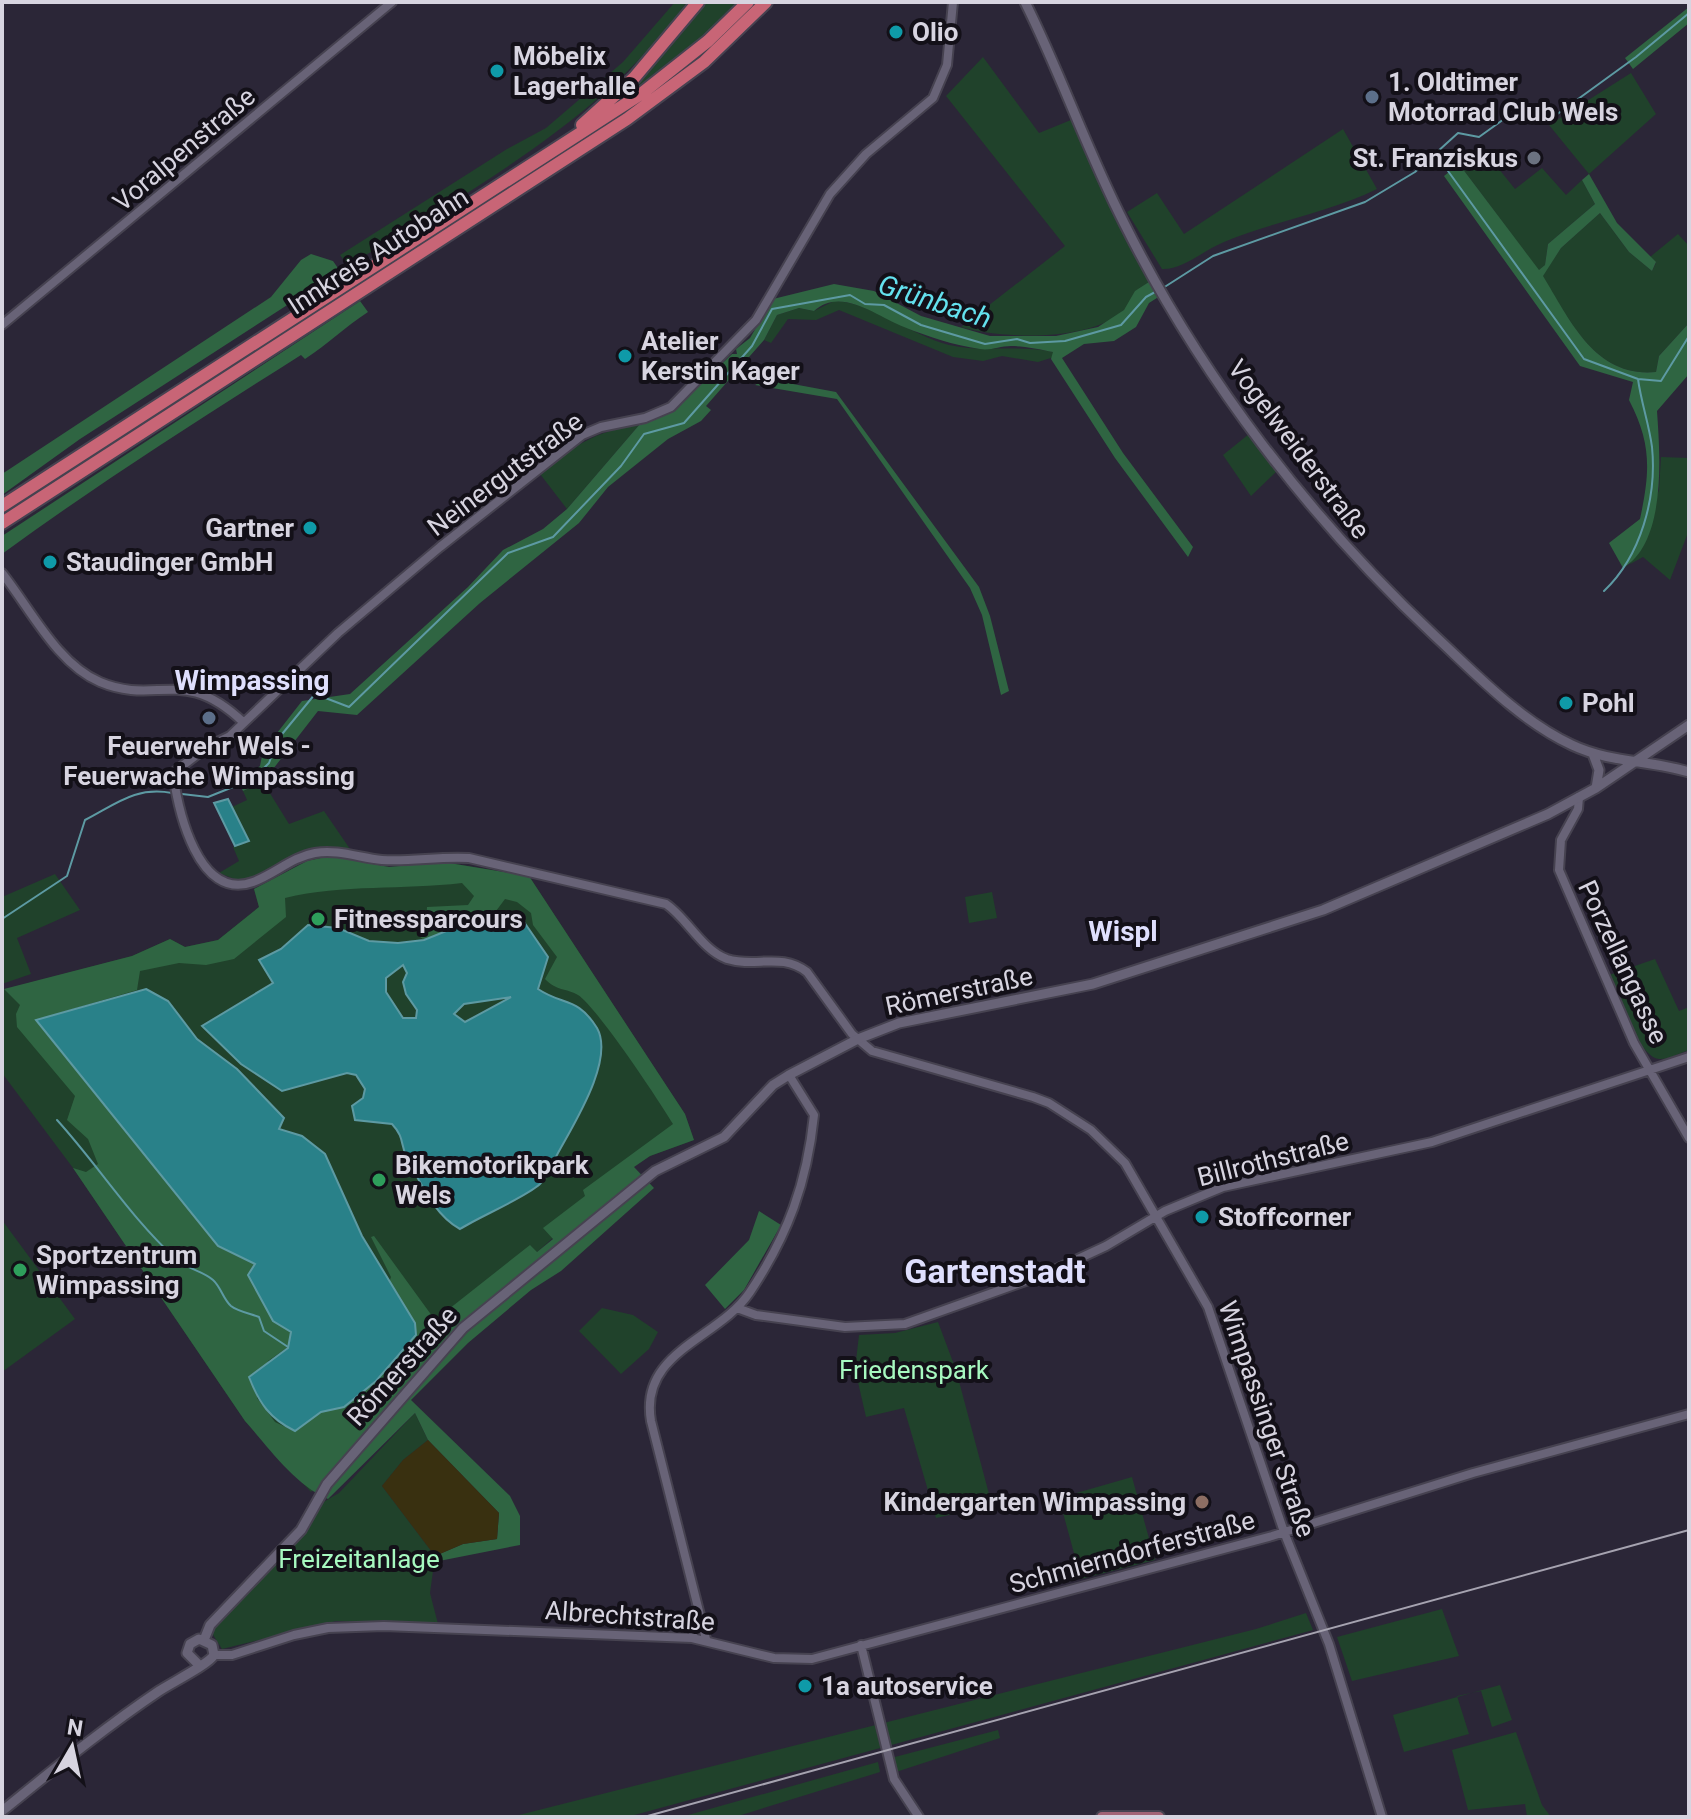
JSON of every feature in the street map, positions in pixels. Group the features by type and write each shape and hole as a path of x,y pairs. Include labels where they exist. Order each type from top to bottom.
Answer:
{"highway":[{"path":"560,146 634,78 698,2"},
{"name":"Innkreis Autobahn","path":"2,523 675,69 748,2"},
{"name":"Innkreis Autobahn","path":"2,506 668,91 704,62 766,2"}],"main road":[{"name":"Vogelweiderstraße","path":"1025,2 1098,168 1160,288 1222,387 1318,515 1370,576 1522,714 1554,735 1593,754 1689,772"},
{"name":"Römerstraße","path":"204,1640 210,1625 301,1530 336,1473 463,1328 655,1171 724,1137 773,1085 789,1075 858,1039 909,1020 1093,984 1281,925 1530,823 1596,788 1689,725"},
{"path":"1593,754 1599,770 1596,788"},
{"path":"185,1673 190,1644 204,1640 212,1645 214,1655"},
{"name":"Albrechtstraße","path":"2,1811 103,1731 185,1673 209,1662 214,1655"},
{"path":"189,1658 199,1665"},
{"path":"1102,1817 1159,1817"}],"street":[{"name":"Voralpenstraße","path":"2,325 392,2"},
{"name":"Neinergutstraße","path":"173,773 198,753 230,736 406,575 575,440 601,427 645,418 682,398 756,320 830,194 866,154 933,98 947,65 953,2"},
{"path":"2,573 47,635 71,661 98,682 126,689 192,690 227,707 243,722"},
{"name":"Wimpassinger Straße","path":"173,773 177,799 192,843 214,876 231,884 250,883 314,853 394,860 446,856 604,887 666,904 681,914 709,947 727,959 741,962 773,959 798,965 807,972 858,1039 872,1051 1054,1106 1091,1130 1125,1163 1214,1319 1284,1532 1329,1644 1382,1817"},
{"name":"Porzellangasse","path":"1579,797 1578,809 1561,840 1559,870 1634,1043 1689,1138"},
{"name":"Billrothstraße","path":"737,1308 756,1315 845,1327 905,1324 1048,1273 1155,1218 1231,1185 1432,1142 1689,1057"},
{"path":"706,1639 656,1444 650,1397 658,1374 671,1357 737,1308 778,1244 801,1191 814,1115 789,1075"},
{"name":"Schmierndorferstraße","path":"861,1645 1284,1532 1473,1473 1689,1414"},
{"path":"692,1638 698,1607"},
{"name":"Albrechtstraße","path":"214,1655 232,1655 294,1635 358,1626 706,1639 774,1658 794,1660 861,1645"},
{"path":"861,1645 894,1779 919,1817"}],"green space":[{"path":"675,2 687,2 653,44 575,118 486,181 348,266 340,255 507,149 546,128 623,62"},
{"path":"705,2 738,2 701,38 630,93 628,89 670,47"},
{"path":"983,57 1039,133 1071,120 1117,219 1152,280 1141,288 1123,311 1108,321 1067,333 1045,335 999,334 961,327 1065,246 946,96"},
{"path":"1631,73 1656,114 1589,174 1549,125"},
{"path":"1343,129 1377,189 1216,245 1186,263 1162,269 1127,212 1157,193 1184,234"},
{"path":"1472,155 1490,158 1515,189 1542,168 1566,195 1582,180 1595,204 1548,244 1545,265 1539,271 1459,164"},
{"path":"1600,213 1629,252 1652,271 1656,263 1650,257 1678,234 1689,246 1689,323 1659,356 1656,372 1616,366 1601,356 1574,327 1542,276 1561,248"},
{"path":"834,301 862,307 949,345 1040,350 1053,352 1054,357 1038,362 1002,356 983,361 953,357 839,310 816,320 788,319 771,343 764,340 777,315 799,308 814,311"},
{"path":"640,424 567,509 540,474 586,441 609,431"},
{"path":"1249,434 1277,471 1251,496 1223,455"},
{"path":"1661,457 1689,458 1689,530 1670,580 1643,557 1623,568 1630,564 1659,490"},
{"path":"263,782 289,824 324,811 350,849 308,853 242,882 219,873 239,861 233,847 249,841 232,807 247,800 243,791"},
{"path":"330,856 390,867 443,862 529,876 685,1114 694,1140 650,1156 633,1167 537,1252 311,1492 245,1421 73,1168 2,1073 2,990 132,956 170,939 185,947 218,940 259,907 254,889 307,861"},
{"path":"55,874 80,910 17,938 31,974 2,984 2,897"},
{"path":"992,892 997,918 969,923 965,897"},
{"path":"1655,959 1679,1011 1689,1007 1689,1050 1663,1059 1651,1056 1643,1048 1609,975"},
{"name":"Sportzentrum Wimpassing","path":"2,1220 75,1319 2,1372"},
{"path":"602,1308 633,1315 658,1332 649,1349 621,1374 579,1331"},
{"name":"Friedenspark","path":"938,1322 956,1370 989,1494 983,1507 936,1518 904,1408 866,1417 855,1369 859,1335 895,1333"},
{"name":"Freizeitanlage","path":"415,1413 428,1440 403,1460 382,1486 435,1556 430,1593 438,1624 336,1621 222,1649 210,1630 320,1504 339,1493"},
{"path":"1132,1477 1155,1560 1081,1579 1059,1498"},
{"path":"1442,1609 1459,1656 1352,1681 1337,1637"},
{"path":"1306,1613 1313,1630 627,1817 511,1817 1256,1629"},
{"path":"1500,1685 1512,1720 1492,1727 1481,1691 1472,1693"},
{"path":"1457,1697 1469,1734 1404,1752 1393,1715"},
{"path":"998,1730 1000,1738 896,1772 891,1758"},
{"path":"1516,1732 1542,1805 1551,1817 1527,1817 1525,1804 1468,1810 1452,1750"},
{"path":"878,1762 880,1772 735,1817 681,1817"}],"shaded area":[{"path":"1689,7 1689,23 1633,69 1625,58"},
{"path":"1459,164 1539,270 1545,265 1548,244 1595,204 1582,180 1589,174 1617,223 1656,262 1652,271 1629,252 1600,213 1561,248 1543,276 1575,327 1601,356 1616,366 1656,372 1659,356 1689,323 1689,374 1657,411 1659,473 1654,518 1637,556 1623,568 1609,543 1640,519 1647,472 1642,431 1629,400 1633,382 1580,366 1444,176"},
{"path":"311,254 333,261 340,271 80,439 2,495 2,474 271,297 301,260"},
{"path":"1152,280 1160,296 1149,303 1136,327 1114,341 1084,344 1062,358 1123,453 1193,547 1188,557 1115,458 1051,359 1053,352 1016,346 984,349 960,345 913,331 847,302 825,304 814,311 799,308 777,315 764,340 706,406 711,410 701,421 668,439 608,487 579,523 480,603 357,715 318,711 263,782 243,791 238,781 260,766 263,751 302,701 350,694 468,587 503,550 543,529 567,509 640,424 675,409 732,354 737,354 736,349 750,338 773,299 834,284 874,291 921,316 990,336 1056,336 1098,327 1124,310 1135,291"},
{"path":"360,301 368,312 305,359 301,355 188,427 2,554 2,536"},
{"path":"766,379 836,392 979,587 990,616 1009,691 1001,695 982,615 970,588 837,399 755,385"},
{"path":"228,799 249,841 235,846 214,803"},
{"path":"330,856 389,867 443,862 529,876 685,1114 694,1140 650,1156 634,1167 654,1188 561,1271 531,1290 468,1343 411,1400 510,1496 520,1516 520,1545 434,1562 435,1556 463,1544 497,1539 499,1513 428,1440 415,1413 328,1499 304,1484 283,1464 245,1421 73,1168 86,1172 98,1164 88,1139 67,1120 75,1096 17,1027 16,1014 20,1005 4,989 132,956 170,939 185,947 218,940 259,907 254,889 307,861","holes":["462,883 474,896 468,905 427,907 426,926 419,936 424,940 496,911 505,899 517,902 531,913 533,925 557,957 545,979 553,986 578,995 587,1003 627,1055 673,1124 583,1190 585,1196 543,1228 553,1239 537,1252 530,1245 435,1320 374,1236 371,1237 391,1277 389,1283 415,1322 376,1381 344,1407 321,1412 294,1431 275,1422 257,1398 268,1361 288,1347 291,1332 255,1265 218,1246 36,1020 137,990 140,971 179,963 206,965 234,959 286,917 285,898 351,889"]},
{"path":"496,911 522,919 548,957 538,989 583,1011 597,1028 601,1041 601,1057 590,1092 543,1181 524,1195 460,1229 443,1216 429,1198 392,1124 355,1120 352,1106 363,1098 365,1089 356,1075 347,1073 282,1091 241,1064 202,1026 273,983 259,960 281,949 308,925 338,928 369,941 398,943 424,940","holes":["403,965 407,973 403,982 406,994 417,1010 416,1018 403,1018 386,992 386,978","511,997 465,1022 454,1014 464,1004"]},
{"path":"146,989 168,1001 197,1039 237,1069 284,1118 279,1129 302,1136 325,1154 362,1236 415,1323 416,1335 376,1381 344,1407 321,1412 295,1431 266,1409 249,1377 288,1348 291,1332 273,1321 248,1275 255,1264 218,1246 36,1020"},
{"path":"759,1211 781,1225 744,1290 725,1309 705,1285 749,1240"}],"sand":[{"path":"428,1440 499,1513 497,1539 463,1544 435,1556 382,1486 403,1460"}],"waterway":[{"name":"Grünbach","path":"1163,288 1213,256 1365,202 1415,172 1458,133 1479,137 1518,109 1529,107 1545,123 1636,57 1689,13"},
{"path":"1435,153 1584,359 1638,379 1661,381 1689,336"},
{"name":"Grünbach","path":"182,794 208,797 253,779 269,763 278,739 315,694 349,707 508,553 553,537 621,466 644,434 684,423 752,346 772,309 850,295 865,304 884,305 921,325 985,344 1017,339 1030,343 1065,341 1121,325 1146,297 1157,291"},
{"path":"1604,591 1628,561 1649,505 1652,447 1638,379"},
{"name":"Grünbach","path":"2,919 67,876 85,820 137,794 172,793"},
{"path":"57,1120 159,1243 180,1262 213,1280 231,1306 259,1317 264,1331 288,1347"}],"railway":[{"path":"644,1817 1689,1530"}],"place":[{"name":"Olio","path":"896,32"},
{"name":"Möbelix Lagerhalle","path":"497,71"},
{"name":"1. Oldtimer Motorrad Club Wels","path":"1372,97"},
{"name":"St. Franziskus","path":"1534,158"},
{"name":"Atelier Kerstin Kager","path":"625,356"},
{"name":"Gartner","path":"310,528"},
{"name":"Staudinger GmbH","path":"50,562"},
{"name":"Pohl","path":"1566,703"},
{"name":"Feuerwehr Wels - Feuerwache Wimpassing","path":"209,718"},
{"name":"Fitnessparcours","path":"318,919"},
{"name":"Bikemotorikpark Wels","path":"379,1180"},
{"name":"Stoffcorner","path":"1202,1217"},
{"name":"Sportzentrum Wimpassing","path":"20,1270"},
{"name":"Kindergarten Wimpassing","path":"1202,1502"},
{"name":"1a autoservice","path":"805,1686"}],"district":[{"name":"Wimpassing","path":"252,680"},
{"name":"Wispl","path":"1123,931"},
{"name":"Gartenstadt","path":"995,1271"}]}
